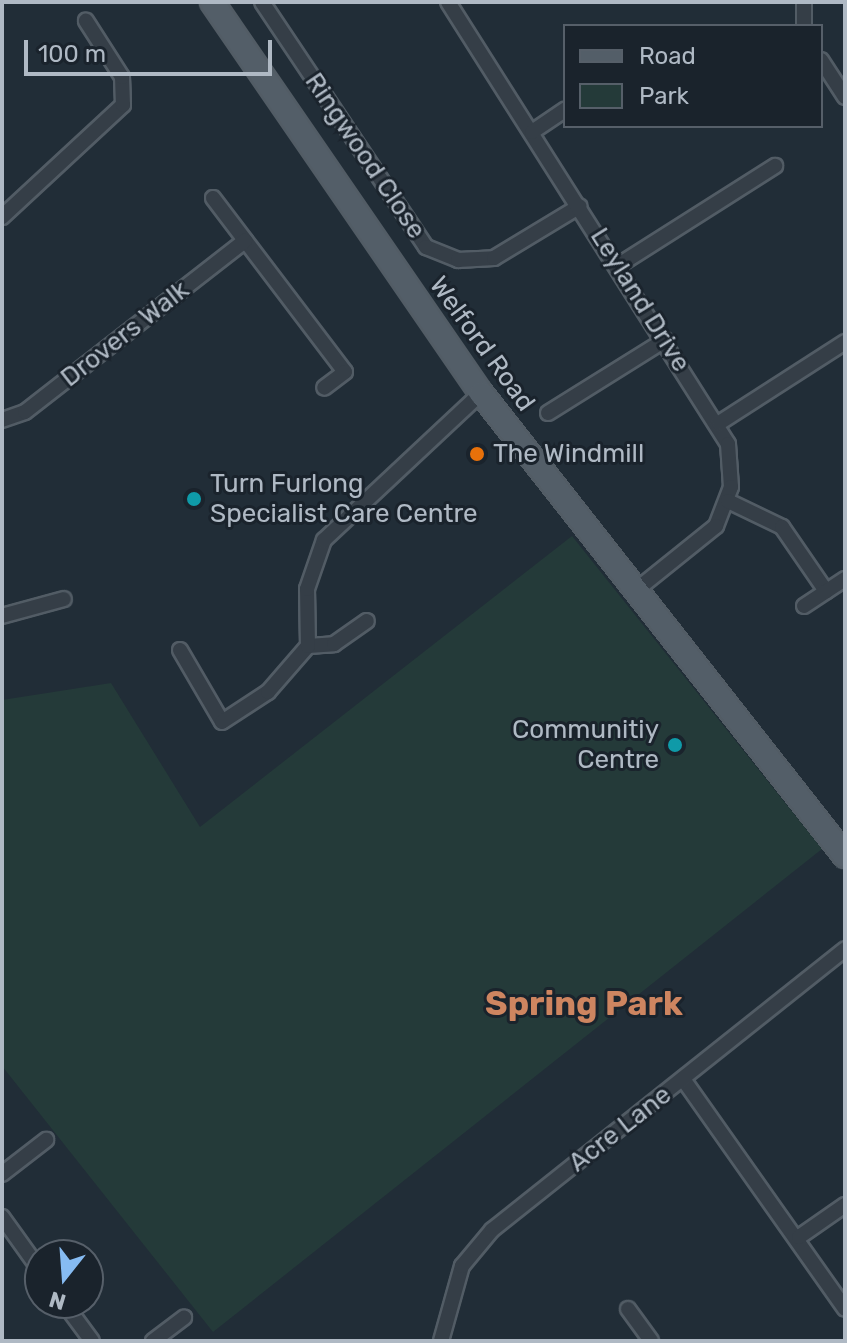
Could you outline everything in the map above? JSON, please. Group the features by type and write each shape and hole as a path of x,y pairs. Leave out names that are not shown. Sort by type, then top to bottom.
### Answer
{"main road":[{"name":"Welford Road","path":"212,2 481,393 639,588 845,856"}],"street":[{"name":"Ringwood Close","path":"262,2 426,247 458,260 494,258 580,206"},
{"name":"Leyland Drive","path":"448,2 719,423 731,458 728,501 704,540 639,588"},
{"path":"804,2 804,24"},
{"path":"2,217 123,105 122,77 86,21"},
{"path":"823,63 845,97"},
{"path":"532,132 563,111"},
{"path":"619,265 775,166"},
{"path":"213,198 345,372 324,388"},
{"name":"Drovers Walk","path":"2,420 25,412 245,241"},
{"path":"548,413 665,340"},
{"path":"719,423 845,342"},
{"path":"180,650 222,722 268,692 308,646 307,589 324,540 481,393"},
{"path":"728,501 782,527 826,591"},
{"path":"804,606 845,579"},
{"path":"2,616 64,599"},
{"path":"308,646 334,644 367,621"},
{"name":"Acre Lane","path":"441,1341 453,1286 472,1250 845,949"},
{"path":"683,1079 799,1237 845,1309"},
{"path":"2,1174 46,1140"},
{"path":"799,1237 845,1205"},
{"path":"2,1217 24,1248"},
{"path":"628,1309 651,1341"},
{"path":"153,1341 184,1318"},
{"path":"76,1319 92,1341"}],"green space":[{"path":"572,536 822,849 213,1332 2,1066 2,700 111,683 200,827"}],"place":[{"name":"The Windmill","path":"477,454"},
{"name":"Turn Furlong Specialist Care Centre","path":"194,499"},
{"name":"Communitiy Centre","path":"675,745"}],"district":[{"name":"Spring Park","path":"584,1004"}]}
